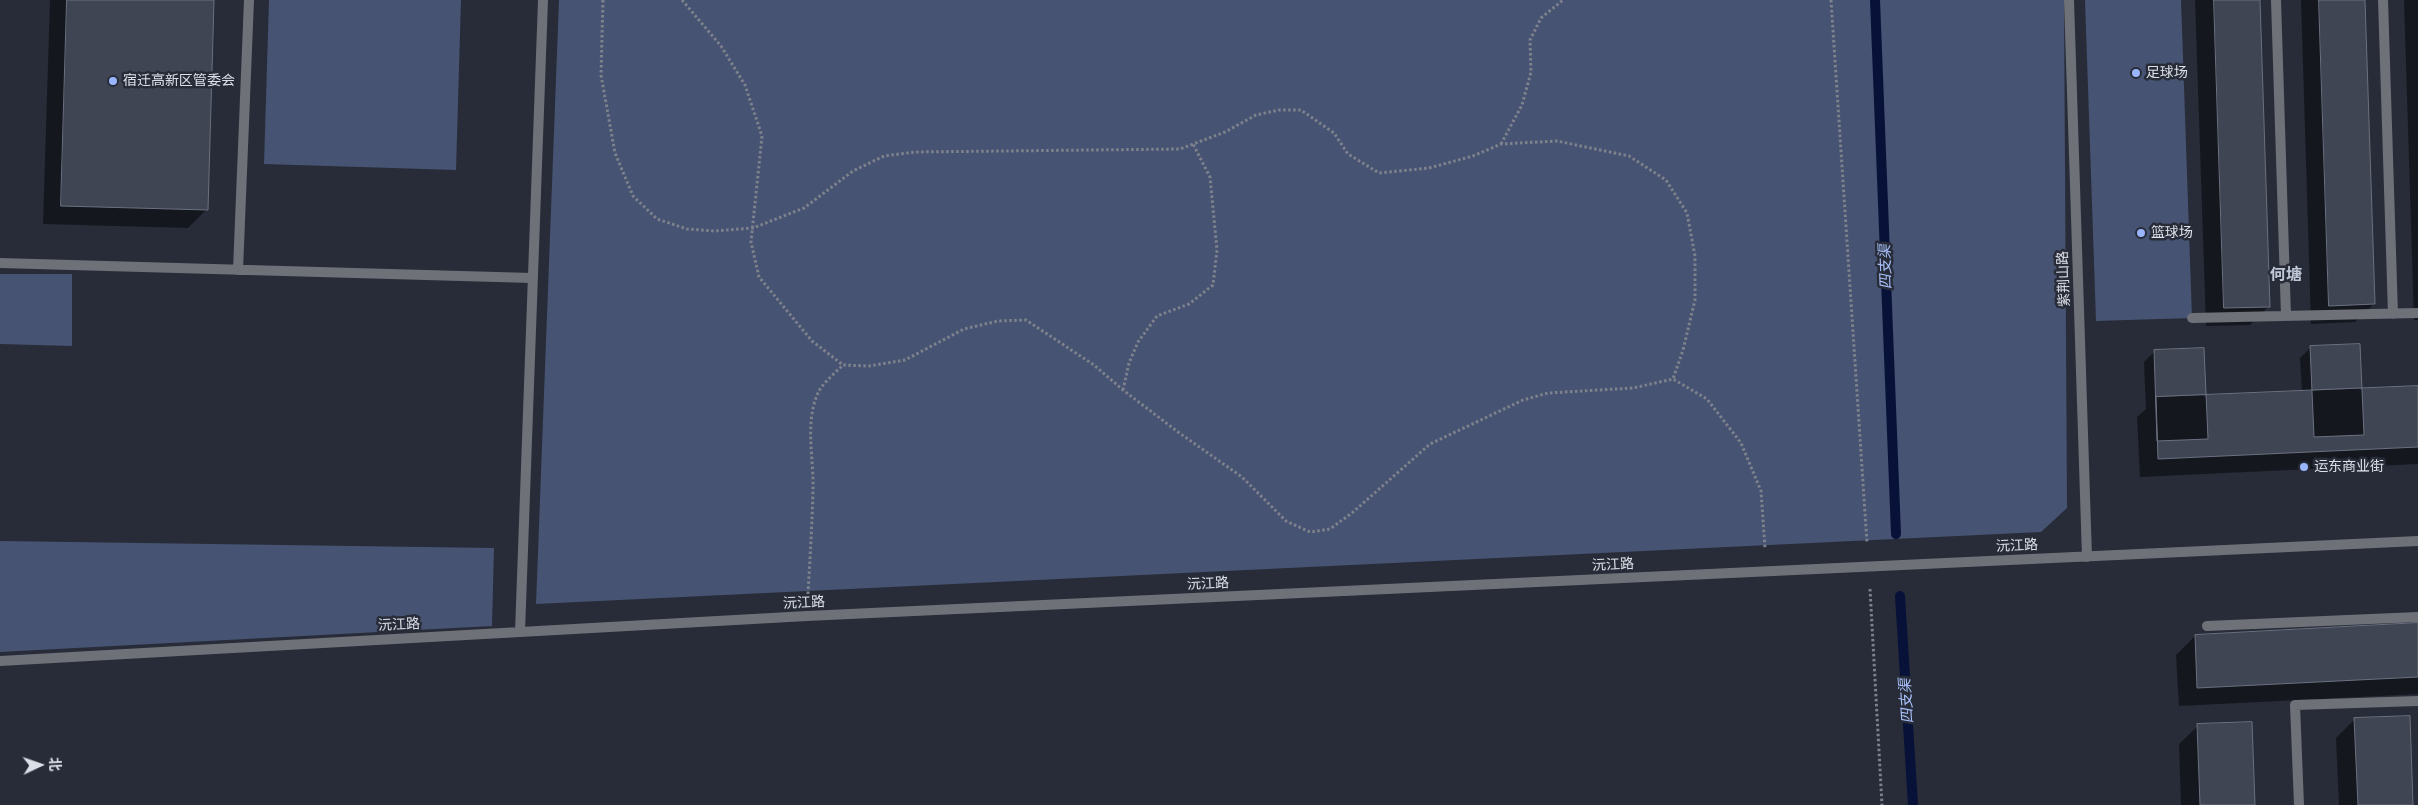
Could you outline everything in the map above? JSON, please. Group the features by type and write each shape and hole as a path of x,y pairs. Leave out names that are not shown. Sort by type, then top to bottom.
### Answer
{"street":[{"path":"238,270 249,0"},
{"path":"520,632 542,0"},
{"name":"紫荆山路","path":"2069,0 2087,557"},
{"path":"2276,0 2286,316"},
{"path":"2383,0 2393,314"},
{"path":"0,263 532,278"},
{"path":"2192,318 2418,313"},
{"name":"沅江路","path":"0,661 807,616 2418,541"},
{"path":"2207,626 2418,616"},
{"path":"2299,805 2295,705 2418,701"}],"path":[{"path":"603,0 602,75 615,153 633,196 657,219 687,229 714,231 753,228 804,208 853,171 884,156 915,152 1180,149 1225,132 1256,115 1279,110 1301,110 1334,133 1348,154 1379,173 1429,168 1473,156 1500,144 1557,141 1595,147 1629,156 1666,180 1687,213 1695,256 1695,300 1683,350 1673,379"},
{"path":"682,0 721,46 745,85 762,136 751,242 759,278 812,341 842,365 869,366 905,360 964,329 998,321 1026,320 1094,365 1123,390 1242,477 1286,521 1310,532 1330,529 1352,513 1430,444 1523,400 1548,393 1634,388 1673,379 1707,399 1741,443 1761,491 1767,572"},
{"path":"1500,144 1522,105 1531,72 1530,40 1541,18 1563,0"},
{"path":"1831,0 1869,567 1882,805"},
{"path":"1123,390 1129,363 1138,342 1156,316 1189,304 1213,285 1217,250 1210,177 1193,144"},
{"path":"807,616 814,465 811,441 813,413 820,390 842,365"}],"shaded area":[{"path":"269,0 461,0 456,170 264,164"},
{"path":"559,0 2064,0 2067,508 2041,532 536,604"},
{"path":"2085,0 2181,0 2192,318 2096,321"},
{"path":"0,274 72,274 72,346 0,344"},
{"path":"0,541 494,548 492,626 0,652"}],"building":[{"path":"67,0 214,0 208,210 61,206"},
{"path":"2214,0 2260,0 2270,307 2224,308"},
{"path":"2319,0 2365,0 2375,304 2329,306"},
{"path":"2360,344 2364,435 2314,437 2310,346"},
{"path":"2204,348 2208,439 2157,441 2154,350"},
{"path":"2418,386 2418,447 2158,459 2156,397"},
{"path":"2418,623 2418,677 2197,688 2195,635"},
{"path":"2410,716 2413,805 2358,805 2354,718"},
{"path":"2252,722 2255,805 2200,805 2197,724"}],"waterway":[{"name":"四支渠","path":"1875,0 1896,534"},
{"name":"四支渠","path":"1900,596 1913,805"}],"place":[{"name":"足球场","path":"2136,73"},
{"name":"宿迁高新区管委会","path":"113,81"},
{"name":"篮球场","path":"2141,233"},
{"name":"运东商业街","path":"2304,467"}],"district":[{"name":"何塘","path":"2286,275"}]}
